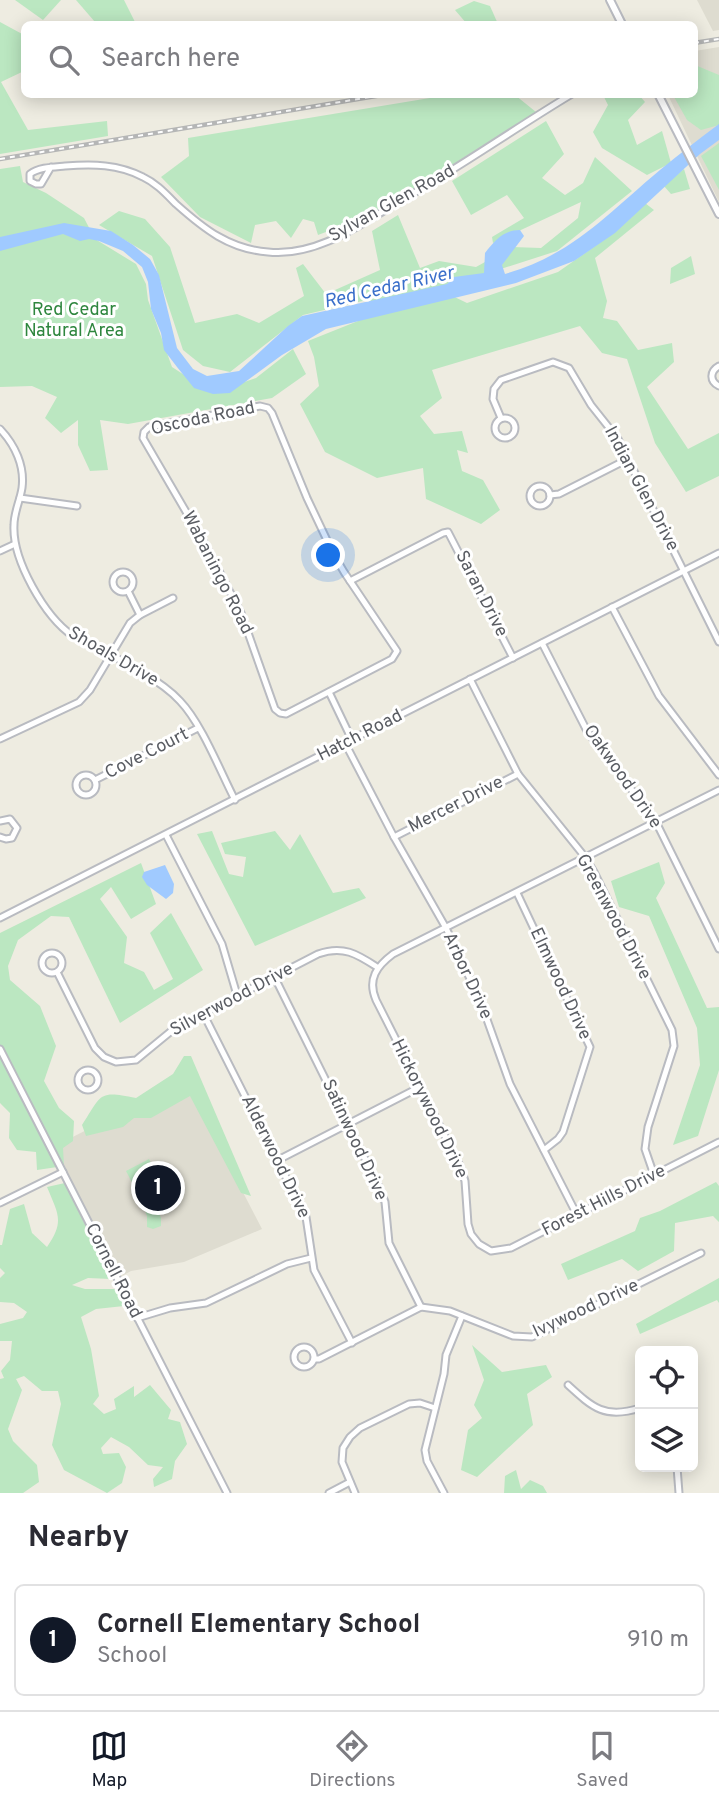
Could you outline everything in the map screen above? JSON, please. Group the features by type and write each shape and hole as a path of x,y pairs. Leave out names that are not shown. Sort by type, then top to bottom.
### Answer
{"street":[{"path":"610,0 620,21"},
{"name":"Sylvan Glen Road","path":"51,167 103,165 136,174 161,189 202,227 217,237 249,249 269,253 287,252 322,244 373,218 566,98"},
{"path":"661,98 719,214"},
{"name":"Indian Glen Drive","path":"500,418 493,399 499,382 505,377 554,362 571,370 584,396 614,431 719,642"},
{"path":"719,366 714,369 712,377 713,382 719,386"},
{"name":"Oscoda Road","path":"143,435 149,427 260,405 266,407 272,412 321,529 350,581"},
{"name":"Indian Glen Drive","path":"500,418 509,418 515,423 515,431 510,437 502,438 496,432 495,424 500,418"},
{"name":"Shoals Drive","path":"0,429 11,443 20,463 22,482 13,527 15,544 51,617 74,636 169,690 184,705 198,728 235,800"},
{"name":"Wabaningo Road","path":"143,435 236,603 250,633 274,707 282,713 288,713 329,692"},
{"path":"550,495 557,495 628,460"},
{"path":"20,498 77,506"},
{"name":"Saran Drive","path":"350,581 448,532 513,658"},
{"path":"0,551 15,544"},
{"name":"Hatch Road","path":"0,918 719,553"},
{"path":"350,581 396,647 397,653 393,658 329,692 352,740"},
{"path":"128,591 140,615"},
{"path":"0,739 79,702 90,690 124,630 140,615 173,598"},
{"path":"612,607 659,696 719,775"},
{"name":"Oakwood Drive","path":"542,643 587,731 656,822 719,949"},
{"name":"Greenwood Drive","path":"470,679 518,774 585,857 674,1037 674,1046 648,1127 645,1149 654,1175"},
{"name":"Cove Court","path":"95,780 198,728"},
{"name":"Arbor Drive","path":"345,743 446,928 480,1000 510,1083 577,1215"},
{"name":"Mercer Drive","path":"394,837 518,774"},
{"path":"377,967 393,954 719,790"},
{"path":"0,821 12,821 16,831 9,839 0,837"},
{"path":"166,835 222,944 237,995"},
{"name":"Elmwood Drive","path":"517,893 590,1047 590,1054 563,1132 544,1150"},
{"name":"Silverwood Drive","path":"104,1057 121,1063 136,1060 169,1032 318,954 337,950 355,953 377,967"},
{"name":"Hickorywood Drive","path":"377,967 372,984 374,995 463,1174 471,1234 486,1248"},
{"path":"57,972 95,1048 104,1057 94,1072"},
{"name":"Satinwood Drive","path":"274,976 382,1195 387,1233 393,1253 421,1307"},
{"name":"Alderwood Drive","path":"202,1013 306,1217 314,1270 352,1343"},
{"name":"Cornell Road","path":"0,1049 227,1493"},
{"path":"86,1070 94,1072 99,1078 97,1086 90,1091 82,1089 78,1082 80,1074 86,1070"},
{"path":"278,1160 420,1087"},
{"name":"Forest Hills Drive","path":"486,1248 496,1251 511,1248 719,1142"},
{"path":"0,1203 63,1172"},
{"name":"Ivywood Drive","path":"421,1307 440,1308 513,1336 533,1338 701,1253"},
{"path":"138,1318 170,1308 206,1303 287,1264 311,1258"},
{"path":"314,1359 352,1343 421,1307"},
{"path":"444,1493 425,1454 446,1355 462,1316"},
{"path":"568,1385 600,1410 622,1413 636,1409"},
{"path":"355,1493 343,1466 342,1454 346,1442 355,1432 409,1404 420,1403 435,1408"},
{"path":"677,1472 678,1493"},
{"path":"329,1493 349,1482"}],"shaded area":[{"path":"697,0 719,0 719,30 713,31"},
{"path":"719,47 719,202 669,98 698,98 698,50"},
{"path":"185,1080 262,1229 184,1262 131,1271 120,1277 53,1147"}],"green space":[{"path":"15,0 61,0 43,20"},
{"path":"76,0 124,0 134,21 94,21"},
{"path":"474,1 490,6 497,21 464,21 455,10"},
{"path":"0,22 21,33 21,72 1,82 28,130 107,121 108,136 0,154"},
{"path":"698,66 719,75 719,125 701,130 687,120 675,98 698,98"},
{"path":"430,98 519,98 536,112 376,213 318,235 314,222 303,219 291,238 276,221 255,225 251,243 200,217 161,177 189,156 188,138"},
{"path":"604,98 642,98 645,102 628,120 637,145 662,131 671,163 647,175 602,148 593,132 608,105"},
{"path":"546,121 564,154 542,178 565,195 583,183 595,157 632,191 557,251 438,289 467,303 558,272 608,237 645,203 654,210 595,258 607,301 603,318 617,321 638,350 672,343 674,362 647,387 688,449 719,433 719,476 686,492 655,443 627,359 602,353 580,326 432,370 442,398 420,416 434,434 462,431 468,453 457,450 462,471 483,480 500,510 481,524 426,499 423,468 377,478 325,452 300,404 319,386 308,341 358,321 371,299 303,315 230,372 203,366 183,350 152,256 99,225 119,211 145,219 170,247 195,323 237,314 259,323 304,296 296,268 303,264 326,294 380,270 372,231 398,215 420,268 439,261 476,267 512,247 541,248 578,218 581,202 493,243 492,237 524,218 507,195 471,215 452,181"},
{"path":"719,143 719,190 701,156"},
{"name":"Red Cedar Natural Area","path":"20,166 23,182 46,193 84,218 95,239 136,264 146,284 148,300 172,367 212,393 256,378 293,349 306,374 272,398 128,424 100,420 108,470 90,471 78,445 78,420 61,433 45,418 57,397 32,386 0,387 0,169"},
{"path":"684,169 690,189 671,194 663,185"},
{"path":"691,256 695,274 670,284 671,268"},
{"path":"212,831 229,874 243,877 246,857 225,854 221,843 275,831 290,850 300,834 333,893 359,888 366,898 255,946 197,834"},
{"path":"659,862 665,883 656,898 707,1008 719,1007 719,1070 698,1136 673,1145 700,1065 697,1028 649,916 619,907 611,881"},
{"path":"141,863 156,904 131,919 111,887 100,899 127,937 124,963 144,972 154,990 173,979 150,933 171,913 203,970 120,1023 69,917 51,916 18,940 8,966 10,980 40,1006 56,1046 44,1081 59,1108 74,1121 73,1141 63,1148 64,1166 37,1170 36,1152 17,1150 9,1138 10,1113 0,1103 0,933"},
{"path":"184,1056 191,1056 251,1196 241,1193 190,1096 151,1118 134,1118 123,1127 86,1136 82,1125 102,1097 114,1094 136,1098 173,1074"},
{"path":"149,1159 161,1182 138,1194 126,1171"},
{"path":"716,1182 719,1186 719,1222 713,1216 675,1223 674,1251 638,1271 622,1259 568,1280 561,1264 635,1231 640,1218 660,1211"},
{"path":"65,1183 111,1279 88,1278 72,1285 85,1289 116,1289 124,1306 96,1309 81,1317 91,1349 99,1396 93,1404 104,1414 116,1409 114,1399 134,1386 134,1397 150,1385 171,1410 168,1419 180,1422 187,1444 175,1461 172,1479 154,1487 153,1479 163,1467 148,1465 129,1447 111,1437 101,1448 103,1454 119,1453 126,1467 122,1483 107,1493 64,1470 52,1445 61,1404 58,1391 42,1391 24,1376 16,1379 22,1390 8,1429 13,1441 37,1465 39,1482 23,1493 0,1493 0,1379 4,1378 1,1371 10,1360 12,1341 0,1341 0,1324 23,1318 27,1312 14,1303 0,1302 0,1278 5,1273 0,1268 0,1245 10,1209 24,1204 32,1233 47,1247 56,1230 58,1217 47,1187"},
{"path":"153,1188 161,1203 157,1208 161,1226 153,1229 147,1227 147,1216 141,1200 143,1193"},
{"path":"719,1278 719,1303 717,1300 640,1334 636,1324"},
{"path":"472,1345 502,1372 546,1365 552,1377 527,1394 533,1425 477,1477 461,1470 468,1430 482,1418 474,1405 484,1380"},
{"path":"516,1470 521,1489 530,1480 543,1486 547,1493 504,1493 505,1476"}],"water":[{"path":"719,124 719,140 700,154 615,233 574,261 516,283 326,329 282,355 230,393 213,394 194,388 164,350 142,267 123,251 99,241 80,241 63,234 0,251 0,237 64,223 111,231 150,259 159,275 177,348 193,369 207,376 239,371 302,316 447,284 454,277 484,273 485,253 496,240 509,232 520,230 524,236 502,265 505,274 551,256 606,217 667,164"},
{"path":"165,865 174,884 173,893 166,899 147,885 142,877 144,872"}],"railway":[{"path":"698,42 719,39"},
{"path":"0,159 364,98"}],"place":[{"name":"Cornell Elementary School","path":"158,1188"}],"water label":[{"name":"Red Cedar River","path":"389,288"}]}
